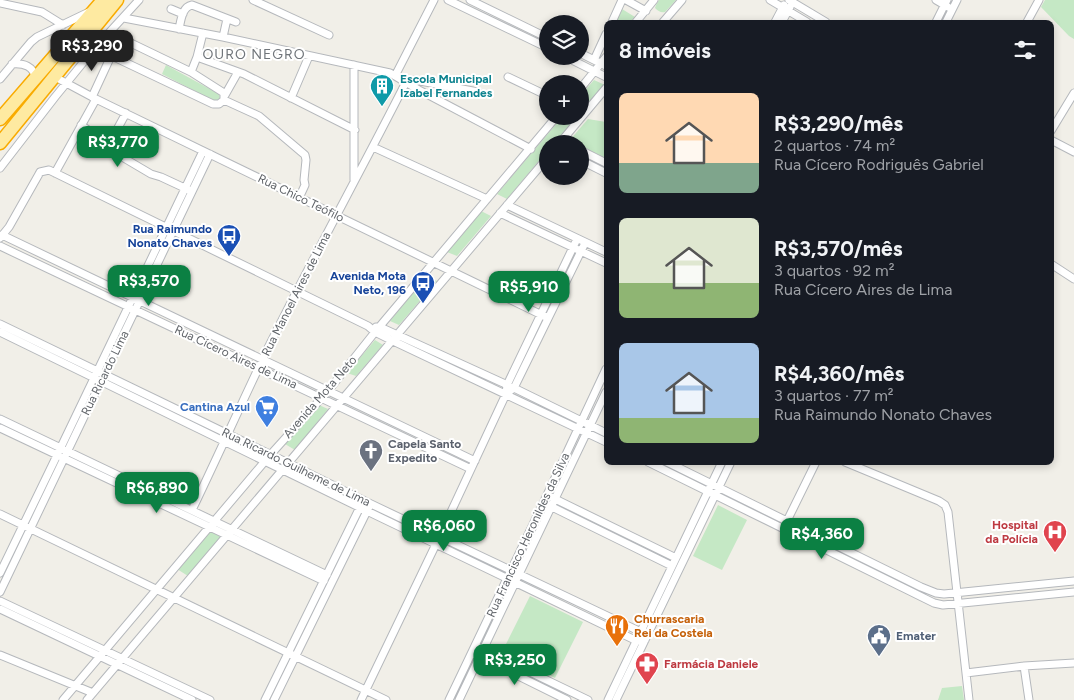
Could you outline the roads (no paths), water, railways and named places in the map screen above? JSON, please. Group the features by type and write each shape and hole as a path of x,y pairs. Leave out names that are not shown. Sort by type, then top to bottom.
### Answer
{"highway":[{"path":"0,143 61,80 118,0"},
{"path":"0,119 99,4"}],"street":[{"path":"0,168 61,80 96,48 139,0"},
{"path":"253,0 264,2 329,35"},
{"path":"395,76 434,0"},
{"path":"448,0 539,44"},
{"path":"470,0 539,34"},
{"path":"613,20 622,0"},
{"path":"626,0 646,10"},
{"path":"638,20 654,0"},
{"path":"667,20 682,0"},
{"path":"770,0 804,20"},
{"path":"777,20 790,0 823,20"},
{"path":"936,0 951,3"},
{"path":"1028,20 1038,0"},
{"path":"0,3 42,12 63,24"},
{"path":"938,20 951,3"},
{"path":"947,20 951,3"},
{"path":"0,79 37,37 99,4"},
{"path":"179,29 183,14 187,7 192,5 236,22"},
{"path":"171,9 183,14"},
{"path":"782,20 785,9"},
{"path":"124,18 390,73 531,149"},
{"path":"223,37 227,19"},
{"path":"110,33 191,72 224,92 224,97"},
{"path":"191,72 203,34"},
{"path":"589,78 600,63 604,44"},
{"path":"96,48 213,104 219,104 238,72"},
{"path":"56,172 94,98 111,56"},
{"path":"197,56 238,72 355,130"},
{"path":"291,98 309,56"},
{"path":"12,64 27,65 35,73 35,80"},
{"path":"354,65 354,182"},
{"path":"583,65 604,76"},
{"path":"508,76 539,92"},
{"name":"Rua Chico Teófilo","path":"61,80 94,98 544,317"},
{"path":"406,82 415,80 478,92"},
{"name":"Rua Manoel Aires de Lima","path":"192,510 263,360 406,82"},
{"path":"568,135 604,90"},
{"path":"1054,126 1074,93"},
{"path":"224,97 259,116 305,155 305,186 299,198"},
{"path":"126,113 107,148 151,174 189,190"},
{"path":"81,125 109,145"},
{"name":"Avenida Mota Neto","path":"63,700 270,454 328,391 550,125"},
{"path":"1054,142 1074,152"},
{"path":"373,147 487,200"},
{"name":"Rua Ricardo Lima","path":"101,373 128,307 136,299 174,230 202,150"},
{"name":"Rua Ricardo Lima","path":"0,592 27,527 64,449 101,373 135,310 136,299 166,227 210,154"},
{"path":"589,154 604,162"},
{"path":"589,164 604,172"},
{"name":"Avenida Mota Neto","path":"87,700 539,168"},
{"path":"1,250 3,237 40,172 49,170 56,172 368,326 454,365 510,386 604,432"},
{"path":"507,205 604,251"},
{"path":"500,213 604,262"},
{"name":"Rua Cícero Aires de Lima","path":"3,237 475,461"},
{"path":"544,317 551,293 577,239"},
{"path":"361,700 506,394 544,317 558,297 585,243"},
{"name":"Rua Cícero Aires de Lima","path":"1,250 135,310 471,469"},
{"path":"1054,266 1074,280"},
{"path":"551,293 558,297"},
{"name":"Rua Ricardo Guilheme de Lima","path":"0,324 97,381 637,641"},
{"name":"Rua Ricardo Guilheme de Lima","path":"0,332 101,373 641,632"},
{"path":"454,365 506,394 604,441"},
{"name":"Rua Francisco Heronildes da Silva","path":"450,698 604,373"},
{"name":"Rua Francisco Heronildes da Silva","path":"459,700 604,396"},
{"path":"0,419 192,510 211,524"},
{"path":"396,434 401,426"},
{"path":"0,428 326,578"},
{"path":"654,465 934,603 943,605 958,604 1074,592"},
{"path":"673,465 936,593 956,593 1074,581"},
{"path":"608,700 721,465"},
{"path":"616,700 730,465"},
{"path":"783,529 815,465"},
{"path":"852,465 945,505 948,512 969,700"},
{"path":"545,499 555,499 676,558"},
{"path":"545,499 551,506 672,566"},
{"path":"265,700 363,500"},
{"path":"274,700 371,504"},
{"path":"382,519 386,511"},
{"path":"0,514 386,700"},
{"name":"Rua Ricardo Lima","path":"0,573 27,527"},
{"path":"615,538 619,530"},
{"path":"853,563 857,555"},
{"path":"0,601 30,620"},
{"path":"0,609 30,620 154,678 210,700"},
{"path":"641,632 645,640"},
{"path":"637,641 645,640"},
{"path":"475,645 588,700"},
{"path":"471,653 567,700"},
{"path":"0,655 93,693"},
{"path":"966,673 1024,666 1074,663"},
{"path":"1024,666 1028,700"},
{"path":"154,678 192,700"},
{"path":"450,698 459,700"}],"place":[{"name":"Escola Municipal Izabel Fernandes","path":"382,107"},
{"name":"Rua Raimundo Nonato Chaves","path":"229,257"},
{"name":"Avenida Mota Neto, 196","path":"423,304"},
{"name":"Cantina Azul","path":"267,428"},
{"name":"Capela Santo Expedito","path":"371,472"},
{"name":"Hospital da Polícia","path":"1055,553"},
{"name":"Churrascaria Rei da Costela","path":"617,647"},
{"name":"Emater","path":"879,657"},
{"name":"Farmácia Daniele","path":"647,685"}],"district":[{"name":"OURO NEGRO","path":"254,54"}]}
